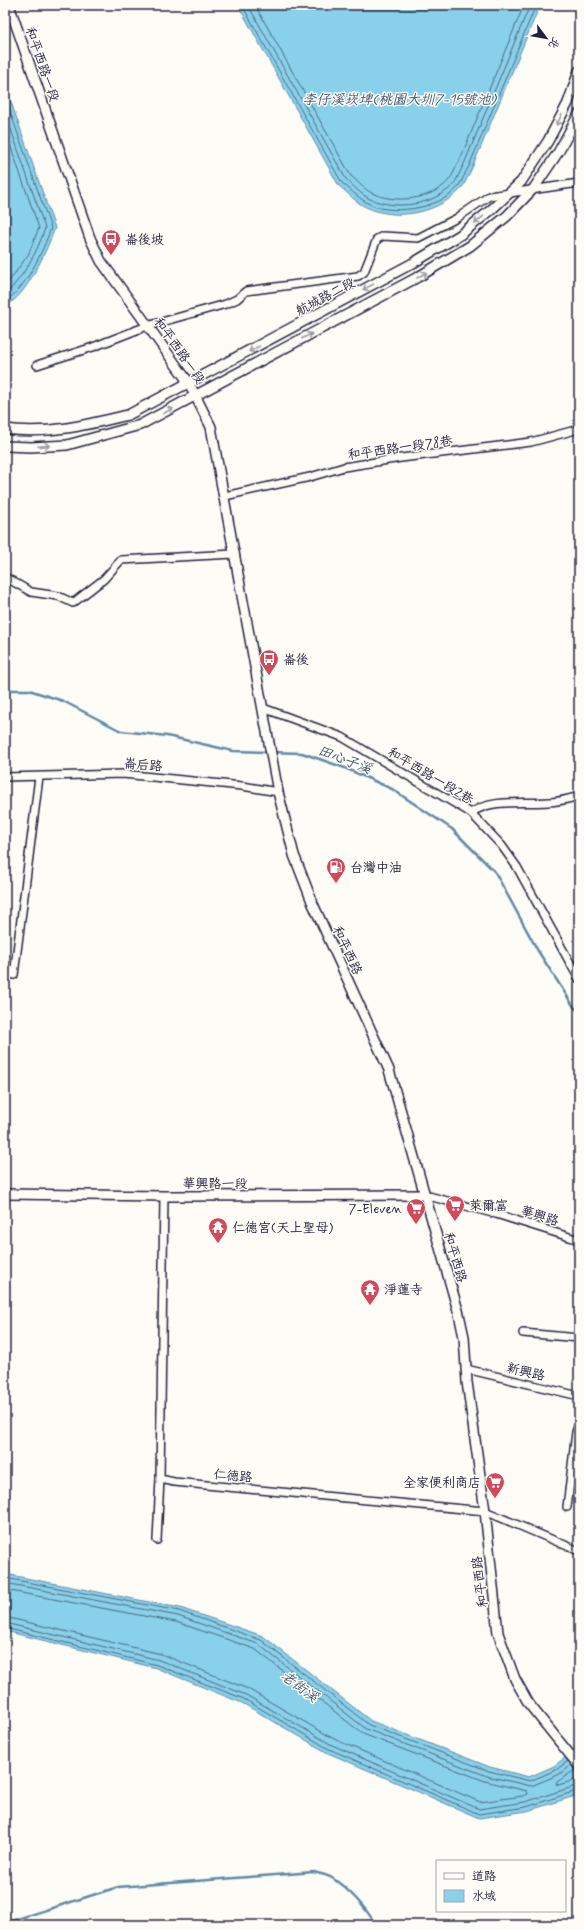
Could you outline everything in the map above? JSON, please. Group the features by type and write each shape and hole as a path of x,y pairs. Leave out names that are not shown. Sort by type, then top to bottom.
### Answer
{"street":[{"name":"和平西路一段","path":"9,5 90,238 101,261 189,383 211,427 274,773"},
{"name":"航城路二段","path":"5,429 28,432 85,426 128,415 413,263 460,235 521,182 548,142 568,103 579,71"},
{"name":"航城路二段","path":"5,446 30,447 67,445 103,437 140,425 418,277 470,246 507,216 534,188 559,151 579,114"},
{"path":"37,365 93,347 148,326 226,304 237,299 246,291 358,276 364,272 377,239 383,236 418,238 457,218 489,196 579,182"},
{"name":"和平西路一段78巷","path":"224,496 310,477 344,467 401,458 531,442 579,429"},
{"path":"5,578 31,592 58,596 73,603 104,579 122,560 234,554"},
{"name":"和平西路一段2巷","path":"262,708 342,737 471,813 502,846 517,867 579,979"},
{"name":"和平西路","path":"274,773 294,855 313,904 389,1070 459,1314 464,1338 474,1446 485,1511 490,1574 498,1633 515,1679 529,1704 579,1766"},
{"name":"崙后路","path":"5,777 39,777 71,774 123,774 242,786 278,792"},
{"path":"14,975 39,777"},
{"path":"471,813 478,807 513,802 548,802 565,800 579,796"},
{"name":"華興路一段","path":"5,1194 164,1196 425,1195"},
{"name":"華興路","path":"425,1195 496,1214 579,1240"},
{"path":"157,1540 160,1479 164,1196"},
{"path":"523,1333 579,1338"},
{"name":"新興路","path":"466,1369 579,1396"},
{"path":"567,1507 576,1432 579,1424"},
{"name":"仁德路","path":"160,1479 174,1482 485,1511 579,1551"}],"water":[{"name":"李仔溪崁埤(桃園大圳7-15號池)","path":"238,5 540,5 472,168 462,187 448,200 438,206 414,213 389,214 362,205 339,186"},
{"path":"5,85 55,228 47,248 28,283 13,301 5,306"},
{"name":"老街溪","path":"5,1574 180,1608 263,1636 371,1721 490,1767 529,1777 554,1766 579,1747 579,1793 575,1796 527,1811 479,1818 328,1753 242,1703 156,1668 5,1631"}],"waterway":[{"name":"田心子溪","path":"5,690 29,690 63,701 121,731 167,736 233,751 302,753 345,768 392,789 452,829 495,872 538,951 574,1007 579,1012"},
{"path":"5,1923 118,1887 314,1872 330,1877 351,1893 376,1925"}],"place":[{"name":"崙後坡","path":"111,256"},
{"name":"崙後","path":"269,676"},
{"name":"台灣中油","path":"336,884"},
{"name":"萊爾富","path":"455,1222"},
{"name":"7-Eleven","path":"416,1225"},
{"name":"仁德宮(天上聖母)","path":"218,1244"},
{"name":"淨蓮寺","path":"370,1306"},
{"name":"全家便利商店","path":"495,1499"}]}
